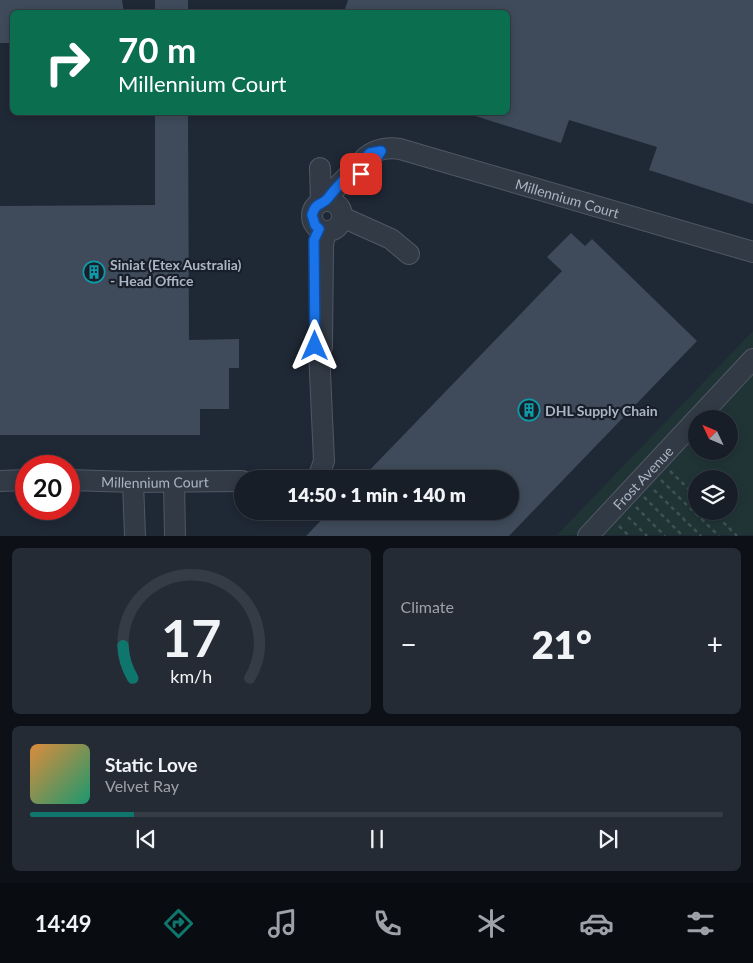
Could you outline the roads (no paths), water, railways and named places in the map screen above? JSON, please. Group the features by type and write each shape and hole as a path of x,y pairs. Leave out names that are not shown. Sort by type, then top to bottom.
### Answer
{"lane":[{"name":"Millennium Court","path":"331,206 332,192 366,157 370,153 389,147 753,252"},
{"path":"320,168 331,206 337,227 332,230 323,230 315,225 312,215 316,205 331,206 391,239 409,254"},
{"path":"321,470 324,461 319,350 315,346 313,274 314,240 323,230"},
{"name":"Frost Avenue","path":"705,410 753,359"},
{"name":"Frost Avenue","path":"588,536 688,429"},
{"path":"0,481 15,480"},
{"name":"Millennium Court","path":"80,480 234,481"},
{"path":"133,482 135,536"},
{"path":"174,482 175,536"}],"place":[{"name":"Siniat (Etex Australia) - Head Office","path":"94,272"},
{"name":"DHL Supply Chain","path":"529,410"}]}
